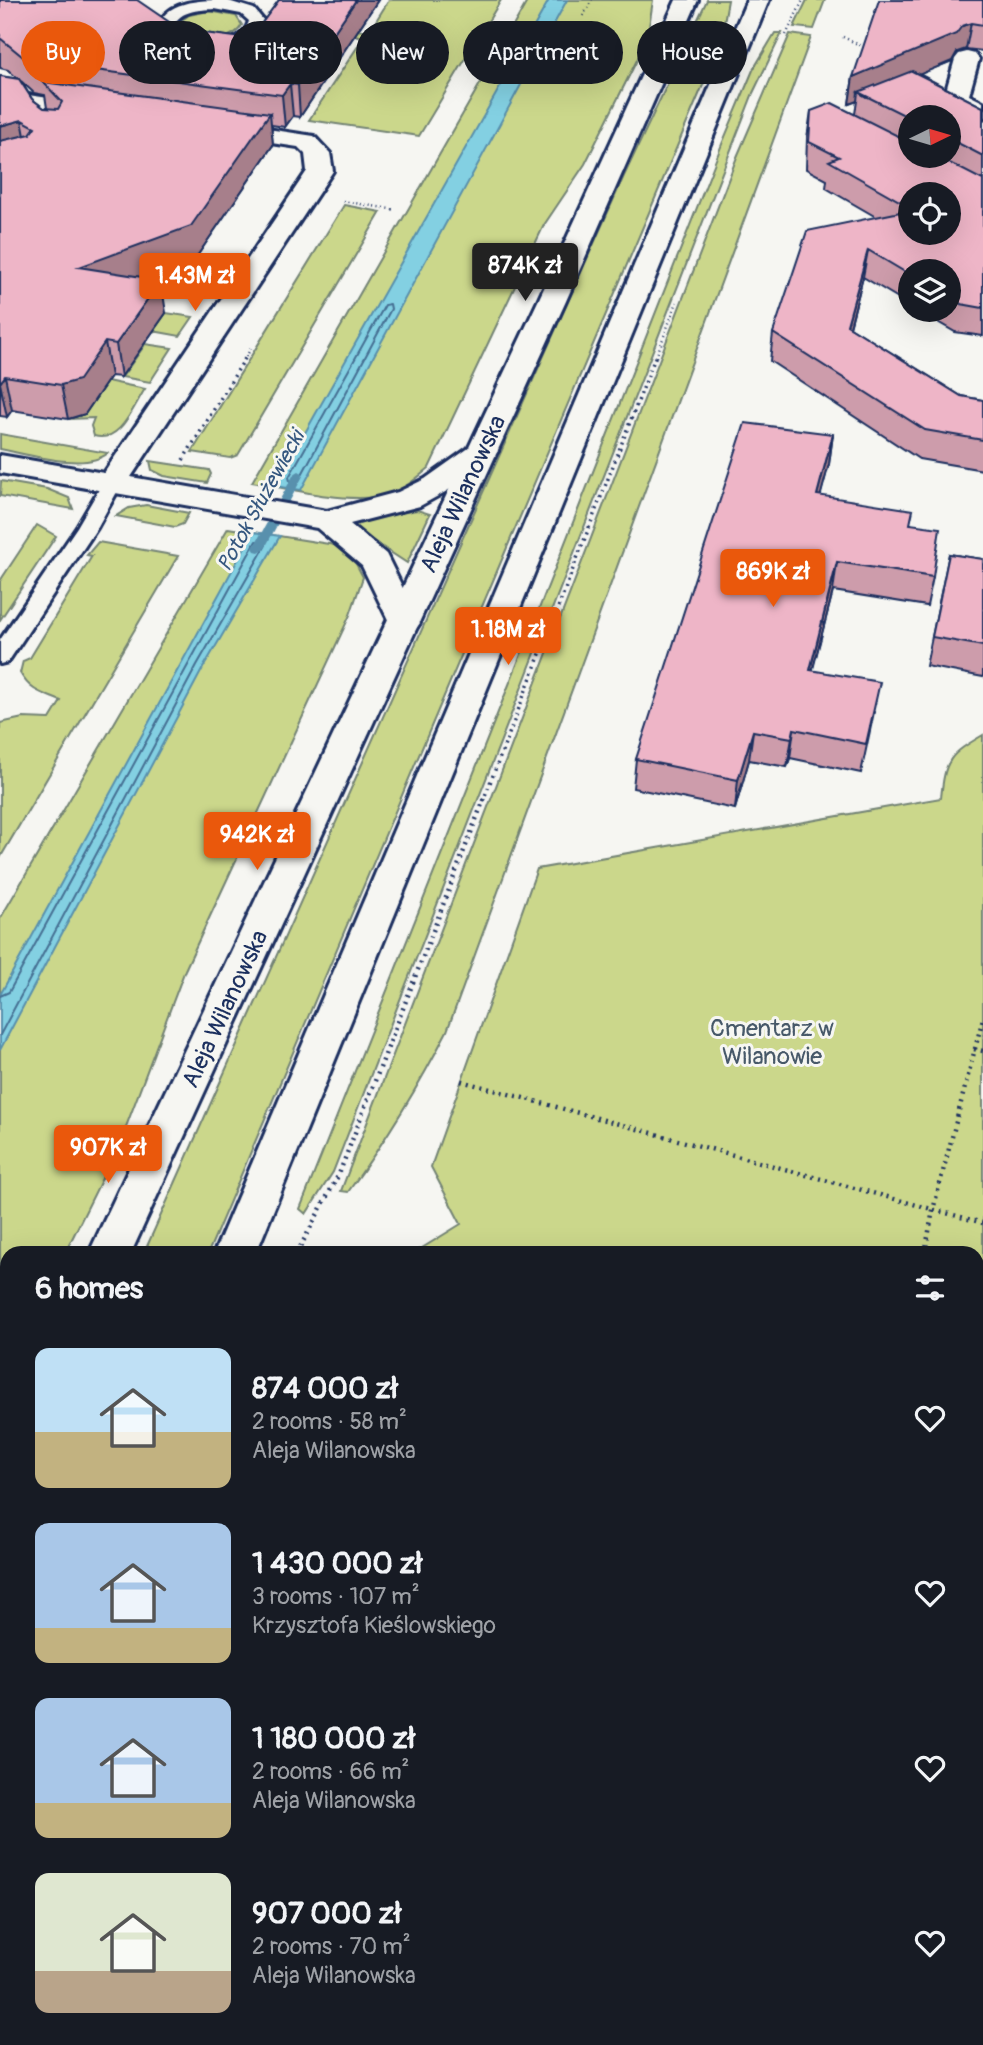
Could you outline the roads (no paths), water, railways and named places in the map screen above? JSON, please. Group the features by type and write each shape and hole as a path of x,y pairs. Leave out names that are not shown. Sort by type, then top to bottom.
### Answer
{"main road":[{"name":"Aleja Wilanowska","path":"113,1246 404,623 687,0"},
{"path":"238,1246 758,0"},
{"path":"967,59 956,98 983,111"},
{"path":"11,94 62,107 128,116"},
{"path":"112,484 320,171 321,159 315,148 305,141 193,125"},
{"path":"0,464 317,519 409,499 436,485 483,451"},
{"path":"317,519 375,561 404,623"}],"lane":[{"path":"248,11 255,18 257,25 254,32 235,43 214,47 191,46 178,43 164,31 164,24 170,17 197,5 223,4 248,11 272,7"},
{"path":"0,657 87,528 112,484"}],"water":[{"path":"549,0 567,0 556,21 537,21"},
{"path":"502,84 521,84 301,490 275,486"},
{"path":"253,532 280,536 203,668 0,1050 0,995"}],"waterway":[{"name":"Potok Służewiecki","path":"259,548 299,474"}],"park label":[{"name":"Cmentarz w Wilanowie","path":"772,1042"}]}
